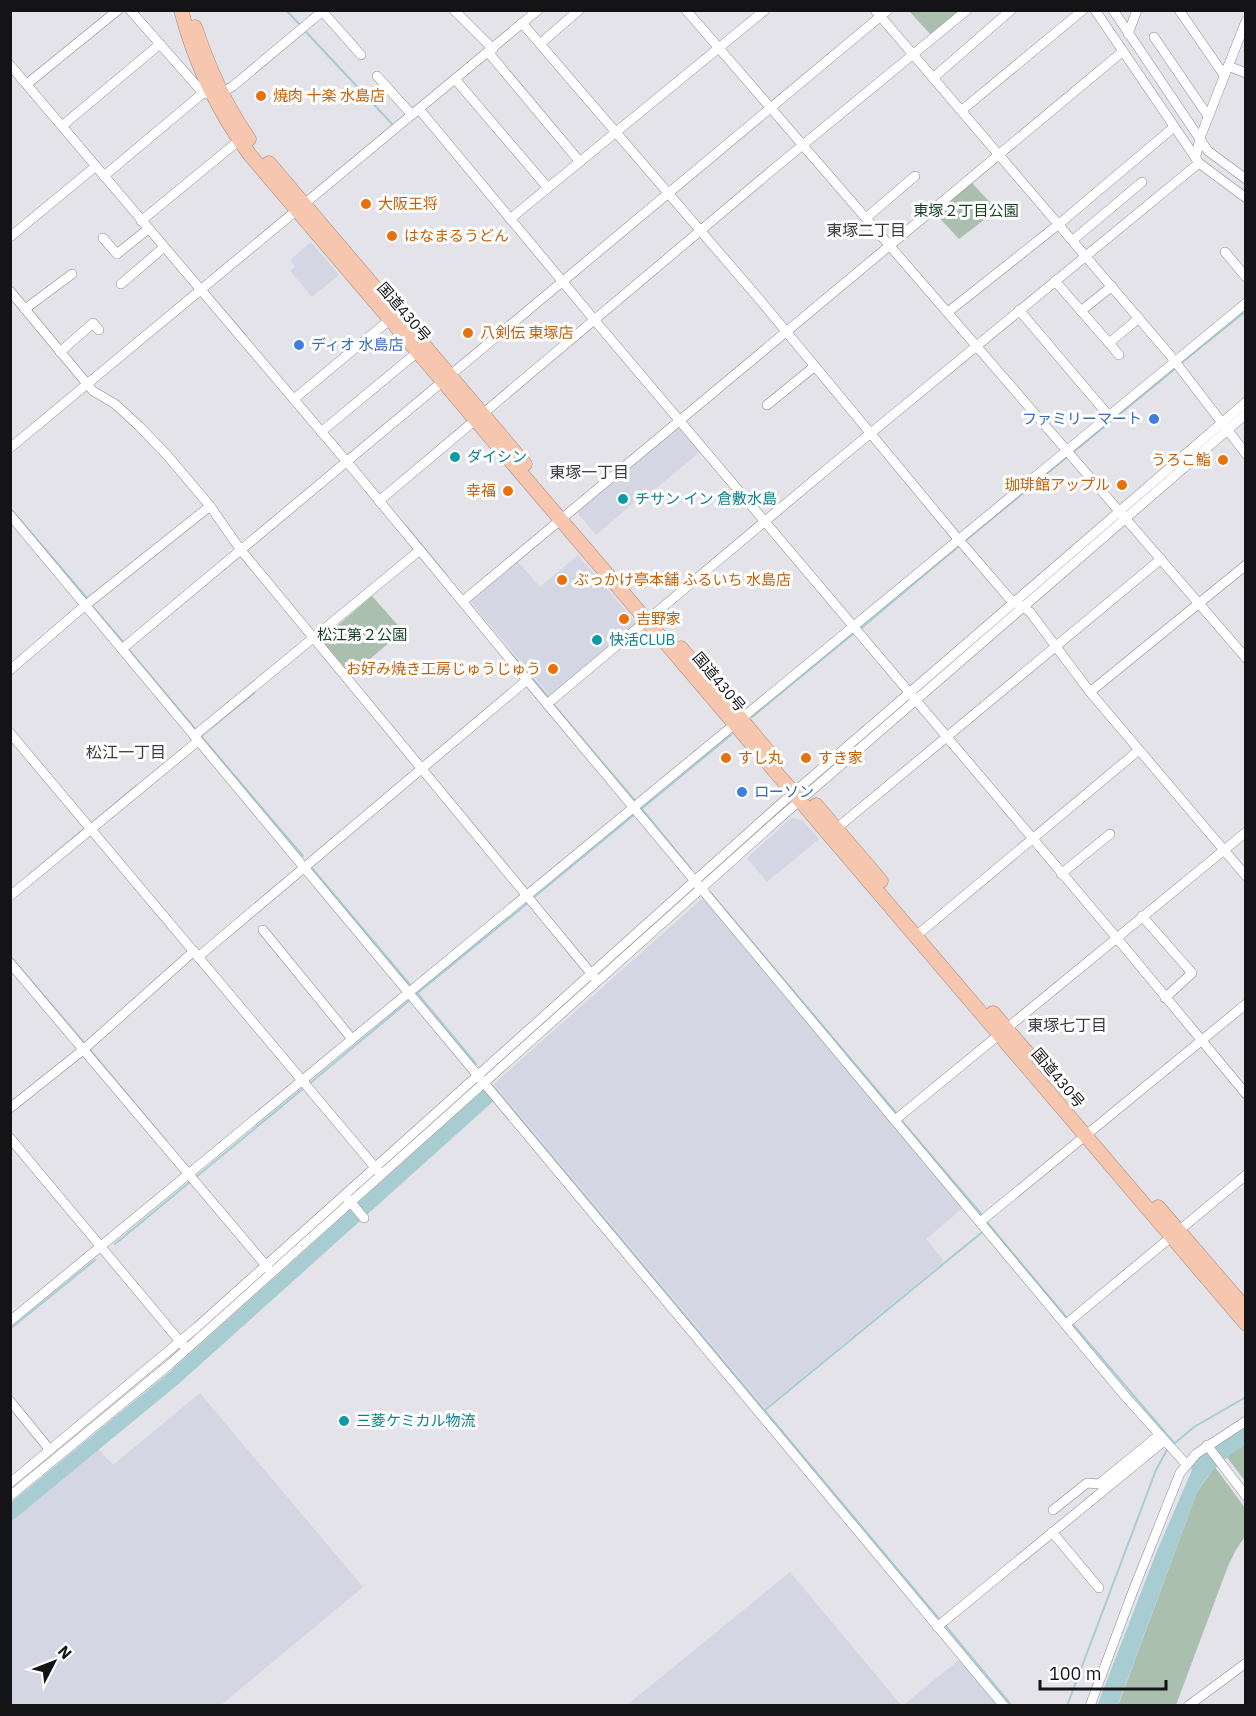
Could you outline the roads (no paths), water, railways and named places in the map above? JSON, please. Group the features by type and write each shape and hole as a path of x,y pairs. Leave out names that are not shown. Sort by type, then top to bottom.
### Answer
{"highway":[{"name":"国道430号","path":"181,10 192,47 212,94 243,138 299,207 1175,1233 1245,1309"},
{"name":"国道430号","path":"191,10 212,94"},
{"name":"国道430号","path":"800,794 837,828 1002,1031"},
{"name":"国道430号","path":"1175,1233 1245,1324"}],"street":[{"path":"29,83 118,10"},
{"path":"130,10 160,44 212,94"},
{"path":"454,10 490,50 579,162"},
{"path":"10,448 203,290 299,207 419,112 538,10"},
{"path":"540,44 579,10"},
{"path":"686,10 1245,658"},
{"path":"510,219 765,10"},
{"path":"381,499 700,230 967,10"},
{"path":"933,78 1011,10"},
{"path":"962,110 1083,10"},
{"path":"1095,10 1198,159 1245,198"},
{"path":"1128,34 1137,10"},
{"path":"1179,10 1226,70 1245,73"},
{"path":"106,175 323,11 361,55"},
{"path":"122,649 771,108 881,13 913,55 1139,318 1245,454"},
{"path":"1105,26 1115,14 1212,156 1245,179"},
{"path":"550,702 1198,159 1200,138 1245,21"},
{"path":"522,23 787,332 1009,598 1030,612 1090,692 1245,876"},
{"path":"1154,37 1208,116"},
{"path":"64,124 160,44"},
{"path":"465,600 1122,52"},
{"path":"10,65 29,83 64,124 163,248 203,290 324,430 346,462 381,499 420,550 465,600 527,680 550,702 698,884 1069,1321 1186,1464"},
{"path":"377,76 419,112 505,210 510,219 679,421 1245,1094"},
{"path":"455,79 548,188"},
{"path":"948,312 1059,224 1174,127"},
{"path":"103,238 117,254 144,222 243,138"},
{"path":"10,237 96,166"},
{"path":"866,218 915,176"},
{"path":"1073,240 1142,182"},
{"path":"121,284 163,248"},
{"path":"1225,252 1245,277"},
{"path":"25,309 72,274"},
{"path":"1055,281 1119,355"},
{"path":"1081,310 1112,286"},
{"path":"10,291 93,391 115,404 139,426 210,506 240,549 595,977"},
{"path":"10,1321 102,1245 305,1085 352,1039 530,898 737,722 855,630 1069,453 1109,416 1177,365 1245,303"},
{"path":"1019,310 1109,416"},
{"path":"296,397 393,317"},
{"path":"1109,343 1139,318"},
{"path":"60,352 93,323 99,330"},
{"path":"324,430 421,349"},
{"path":"767,405 815,366"},
{"path":"10,1496 269,1269 350,1202 378,1171 698,884 1225,426 1245,402"},
{"path":"1225,426 1245,414"},
{"path":"10,670 18,661 210,506"},
{"path":"10,515 196,739 412,993 481,1079 941,1624 1004,1706"},
{"path":"10,896 92,830 314,638 420,550"},
{"path":"837,828 1161,559"},
{"path":"1090,692 1245,565"},
{"path":"10,1108 527,680"},
{"path":"10,733 378,1171"},
{"path":"922,931 1139,750"},
{"path":"898,1118 1245,832"},
{"path":"1061,874 1110,834"},
{"path":"1142,916 1192,973 1165,998"},
{"path":"263,930 352,1039"},
{"path":"10,963 85,1047 269,1269"},
{"path":"983,1219 1245,1004"},
{"path":"10,1138 102,1245 183,1345"},
{"path":"1069,1321 1245,1175"},
{"path":"350,1202 364,1218"},
{"path":"10,1483 183,1345"},
{"path":"10,1401 51,1450"},
{"path":"1090,1706 1180,1473 1186,1464 1245,1421"},
{"path":"941,1624 1166,1442"},
{"path":"1053,1510 1086,1483 1099,1484 1166,1442"},
{"path":"1209,1447 1245,1496"},
{"path":"1052,1532 1099,1588"},
{"path":"1188,1706 1245,1663"}],"water":[{"path":"1245,1427 1245,1445 1218,1465 1197,1492 1118,1705 1097,1706 1157,1551 1192,1470 1190,1467 1200,1456"}],"waterway":[{"path":"286,10 300,25"},
{"path":"306,32 394,126"},
{"path":"206,290 246,336"},
{"path":"1180,364 1246,311"},
{"path":"1071,454 1176,368"},
{"path":"965,541 1067,457"},
{"path":"10,508 87,598"},
{"path":"405,525 447,576"},
{"path":"859,630 960,545"},
{"path":"93,607 123,642"},
{"path":"752,717 854,633"},
{"path":"506,648 549,698"},
{"path":"129,650 196,730"},
{"path":"200,737 254,693"},
{"path":"552,703 636,802"},
{"path":"200,735 303,856"},
{"path":"640,810 731,735"},
{"path":"93,822 136,786"},
{"path":"641,808 690,868"},
{"path":"533,898 635,814"},
{"path":"29,875 84,829"},
{"path":"311,867 411,986"},
{"path":"710,892 898,1115"},
{"path":"415,995 529,902"},
{"path":"10,956 86,1045"},
{"path":"417,993 476,1064"},
{"path":"309,1084 411,999"},
{"path":"90,1050 167,1142"},
{"path":"493,1086 940,1620"},
{"path":"196,1177 305,1087"},
{"path":"10,1513 174,1378 488,1096"},
{"path":"901,1120 983,1216"},
{"path":"115,1244 191,1181"},
{"path":"986,1221 1067,1318"},
{"path":"765,1410 981,1233"},
{"path":"10,1329 95,1260"},
{"path":"280,1277 283,1280"},
{"path":"1071,1322 1174,1443"},
{"path":"1175,1443 1194,1427 1246,1397"},
{"path":"1067,1706 1156,1470 1168,1448"},
{"path":"944,1624 1012,1706"}],"place":[{"name":"焼肉 十楽 水島店","path":"261,96"},
{"name":"大阪王将","path":"366,204"},
{"name":"はなまるうどん","path":"392,236"},
{"name":"八剣伝 東塚店","path":"468,333"},
{"name":"ディオ 水島店","path":"299,345"},
{"name":"ファミリーマート","path":"1154,419"},
{"name":"ダイシン","path":"455,457"},
{"name":"うろこ鮨","path":"1223,460"},
{"name":"珈琲館アップル","path":"1122,485"},
{"name":"幸福","path":"508,491"},
{"name":"チサン イン 倉敷水島","path":"623,499"},
{"name":"ぶっかけ亭本舗 ふるいち 水島店","path":"562,580"},
{"name":"吉野家","path":"624,619"},
{"name":"快活CLUB","path":"597,640"},
{"name":"お好み焼き工房じゅうじゅう","path":"553,669"},
{"name":"すし丸","path":"726,758"},
{"name":"すき家","path":"806,758"},
{"name":"ローソン","path":"742,792"},
{"name":"三菱ケミカル物流","path":"344,1421"}],"district":[{"name":"東塚二丁目","path":"866,230"},
{"name":"東塚一丁目","path":"589,472"},
{"name":"松江一丁目","path":"126,752"},
{"name":"東塚七丁目","path":"1067,1025"}],"park label":[{"name":"東塚２丁目公園","path":"966,211"},
{"name":"松江第２公園","path":"362,635"}]}
